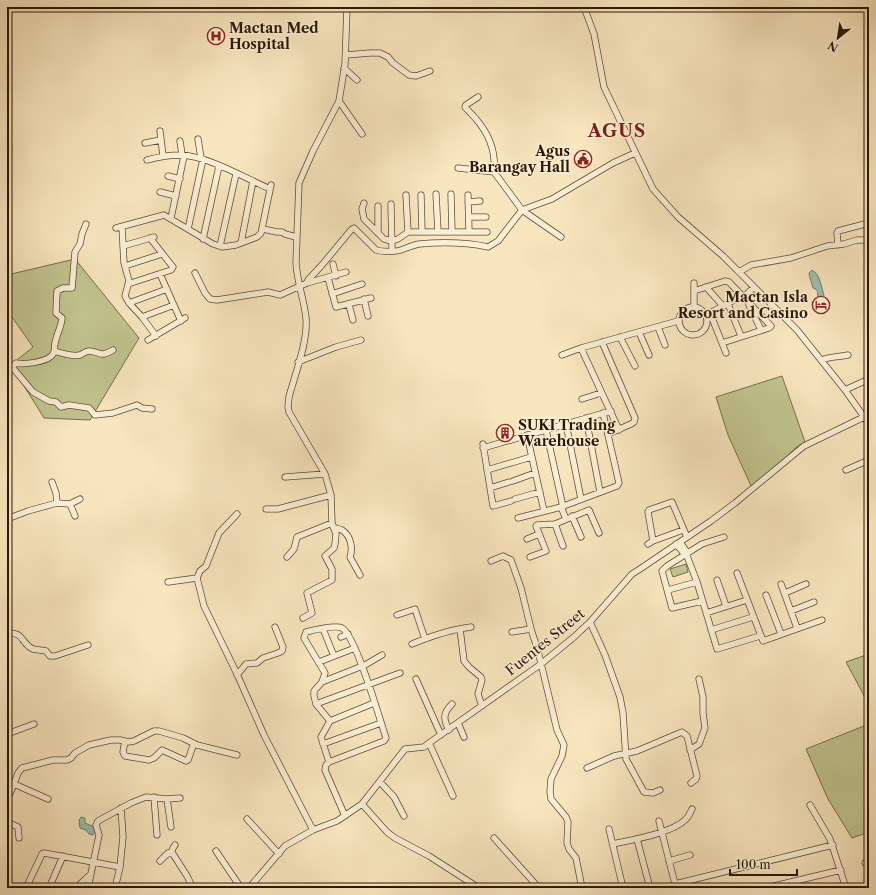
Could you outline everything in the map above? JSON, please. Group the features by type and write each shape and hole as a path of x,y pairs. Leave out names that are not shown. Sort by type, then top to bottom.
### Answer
{"street":[{"path":"303,618 312,613 307,593 332,580 332,569 326,556 336,544 336,534 332,525 331,495 325,474 289,412 288,407 289,397 305,338 306,327 306,317 300,286 296,275 296,237 299,183 313,151 339,101 346,55 347,7"},
{"path":"584,7 594,34 604,87 653,189 678,217 723,256 797,330 845,390 869,424"},
{"path":"346,55 380,53 388,57 393,63 409,75 416,76 430,71"},
{"path":"344,68 357,80"},
{"path":"478,97 465,107 477,119 491,142 495,162 494,172 522,210 561,237"},
{"path":"339,101 362,134"},
{"path":"160,132 163,156"},
{"path":"188,229 202,159 198,139"},
{"path":"145,143 161,140"},
{"path":"171,218 180,179 183,155 180,141"},
{"path":"307,283 354,228 376,250 392,251 418,244 460,242 488,247 498,241 522,210 552,199 613,163 635,154"},
{"path":"147,160 163,156 183,155 202,159 253,181 271,187 261,233 236,245 220,246 203,239 164,215 119,227 129,282 125,296 156,336"},
{"path":"203,239 219,166"},
{"path":"458,168 494,172"},
{"path":"220,246 236,174"},
{"path":"168,176 180,179"},
{"path":"241,243 253,181"},
{"path":"160,192 176,196"},
{"path":"436,194 438,232"},
{"path":"451,194 452,232"},
{"path":"406,195 408,232"},
{"path":"421,195 422,232"},
{"path":"468,195 469,231"},
{"path":"468,202 480,201"},
{"path":"364,203 362,216 384,239 392,241 408,232 487,232"},
{"path":"391,204 392,251"},
{"path":"378,206 378,233"},
{"path":"468,217 486,217"},
{"path":"838,245 836,233 838,231 869,223"},
{"path":"86,224 80,244 75,252 72,288 63,288 57,291 56,314 62,318 61,327 54,344 54,351 50,358 29,364 22,365 16,363 9,368 33,392 49,401 56,402 61,407 69,405 89,408 95,415 113,413 137,405 142,408 152,409"},
{"path":"262,229 282,232 296,237"},
{"path":"123,246 152,237 162,254 173,267 171,270 128,284"},
{"path":"739,272 746,267 758,263 791,258 827,246 858,240 864,240 869,243"},
{"path":"125,266 162,254"},
{"path":"333,264 336,276"},
{"path":"195,273 205,293 210,299 217,300 268,292 280,295 307,283 346,272"},
{"path":"148,340 183,320 174,305 160,274"},
{"path":"328,278 336,307 349,305 371,298"},
{"path":"694,291 728,281 771,326 769,328 722,343"},
{"path":"694,283 694,307"},
{"path":"332,294 362,284"},
{"path":"708,314 742,296 753,286"},
{"path":"706,287 725,305 741,336"},
{"path":"129,303 167,290"},
{"path":"364,299 368,316"},
{"path":"748,302 761,330"},
{"path":"142,317 174,305"},
{"path":"349,305 353,320"},
{"path":"708,314 703,331 697,334 691,335 680,327 678,321 683,310 690,307 701,309 708,314 726,353"},
{"path":"562,355 581,348 678,321"},
{"path":"658,327 665,344"},
{"path":"639,332 649,355"},
{"path":"620,337 634,366"},
{"path":"298,362 336,347 360,340"},
{"path":"602,342 635,418 634,422 608,434"},
{"path":"581,348 619,430"},
{"path":"54,351 80,355 86,351 94,352 100,355 113,350"},
{"path":"822,360 828,357 840,357 848,354"},
{"path":"845,390 869,379"},
{"path":"582,399 602,393"},
{"path":"540,492 493,506 483,446 611,411"},
{"path":"518,518 562,507 580,499 615,488 619,483 603,413"},
{"name":"Fuentes Street","path":"249,888 285,846 313,830 337,821 362,804 405,749 424,747 541,664 574,637 590,622 632,574 735,503 804,446 864,417"},
{"path":"586,418 600,492"},
{"path":"566,424 580,499"},
{"path":"546,430 562,507 566,519"},
{"path":"527,435 544,511"},
{"path":"487,470 532,457"},
{"path":"846,470 869,460"},
{"path":"490,488 535,473"},
{"path":"285,477 325,474"},
{"path":"52,482 56,493 57,503"},
{"path":"266,509 278,509 331,495"},
{"path":"7,519 28,511 57,503 70,504 80,499"},
{"path":"683,530 651,543 649,510 672,502 687,537"},
{"path":"70,504 74,516"},
{"path":"530,557 546,551 536,526 537,525 555,524 589,510 599,533"},
{"path":"237,514 219,533 206,566 200,571 197,578 204,606 264,735 313,830"},
{"path":"572,516 580,538"},
{"path":"555,524 563,546"},
{"path":"287,557 294,549 297,537 332,525 342,530 348,537 352,548 350,557 360,575"},
{"path":"527,539 539,534"},
{"path":"702,601 672,608 662,571 666,566 702,544 724,537"},
{"path":"678,543 686,554 697,582 717,649 780,634 822,620"},
{"path":"492,561 503,556 511,560 521,588 557,730 564,745 562,756 551,779 551,799 566,817 568,822 568,849 576,858 582,888"},
{"path":"737,573 762,638"},
{"path":"168,582 197,578"},
{"path":"717,580 726,606"},
{"path":"668,590 697,582"},
{"path":"781,584 797,628"},
{"path":"784,593 806,584"},
{"path":"766,595 780,634"},
{"path":"706,613 747,600"},
{"path":"791,611 814,602"},
{"path":"396,615 415,609 425,639"},
{"path":"711,630 754,617"},
{"path":"590,622 605,655 620,698 623,713 627,762 643,791 648,794 660,790"},
{"path":"237,675 246,664 257,663 263,658 278,654 282,651 283,646 275,627"},
{"path":"330,721 316,704 314,691 322,682 325,673 304,638 306,632 334,627 343,628 348,634 355,648 386,738 384,741 329,762 326,765 326,770 345,816"},
{"path":"412,644 425,639 471,627"},
{"path":"323,629 334,656"},
{"path":"460,629 464,661 481,677 482,680 478,694 482,706"},
{"path":"512,632 531,629"},
{"path":"7,633 15,633 33,649 46,651 50,656 55,656 88,645"},
{"path":"341,637 348,634"},
{"path":"319,662 355,648"},
{"path":"322,682 362,666 382,655"},
{"path":"316,704 400,673"},
{"path":"416,679 441,735"},
{"path":"690,750 699,744 705,728 703,697 699,679"},
{"path":"329,762 321,737 330,721 374,703"},
{"path":"449,730 444,717 446,710 452,704"},
{"path":"323,744 380,723"},
{"path":"458,723 464,737"},
{"path":"7,734 34,724"},
{"path":"7,800 18,773 22,768 53,760 67,760 72,758 75,753 89,745 111,740 134,741 159,731 194,743 238,755"},
{"path":"587,768 614,756 637,751 682,732 687,736 697,776 691,783"},
{"path":"125,741 123,752 125,756 143,760 154,758 162,750 186,761 188,760 194,743"},
{"path":"429,743 453,796"},
{"path":"380,782 394,797 404,816"},
{"path":"14,784 48,799"},
{"path":"88,888 99,835 96,825 98,821 131,803 146,797 180,798"},
{"path":"154,797 157,835"},
{"path":"167,798 171,827"},
{"path":"362,804 387,832 395,838 429,856 479,888"},
{"path":"810,805 833,845 846,888"},
{"path":"114,888 120,867 123,837 121,808"},
{"path":"613,844 661,832 684,822 692,809"},
{"path":"247,819 278,854"},
{"path":"659,821 675,886 833,845"},
{"path":"7,822 18,827 19,838"},
{"path":"609,829 623,888"},
{"path":"494,838 539,888"},
{"path":"637,839 650,888"},
{"path":"160,860 168,853 171,853 175,845"},
{"path":"216,851 241,888"},
{"path":"26,888 42,854 44,853 120,867"},
{"path":"171,853 187,876 193,888"},
{"path":"669,861 690,855"},
{"path":"49,888 63,856"},
{"path":"766,888 841,870"},
{"path":"78,888 80,884 91,874"}],"green space":[{"path":"75,259 139,338 90,420 44,418 11,365 33,347 7,310 7,275"},
{"path":"782,376 805,442 797,447 752,488 728,435 716,397"},
{"path":"686,564 688,572 673,577 670,569"},
{"path":"869,654 869,705 846,662"},
{"path":"869,724 869,832 852,838 828,799 806,749"}],"shaded area":[{"path":"812,270 817,274 820,281 824,295 821,299 818,297 817,290 813,288 809,276 809,273"},
{"path":"81,817 85,818 85,823 94,827 95,831 93,835 80,828 79,820"}],"place":[{"name":"Mactan Med Hospital","path":"216,36"},
{"name":"Agus Barangay Hall","path":"583,159"},
{"name":"Mactan Isla Resort and Casino","path":"821,305"},
{"name":"SUKI Trading Warehouse","path":"505,433"}],"district":[{"name":"AGUS","path":"617,131"}]}
